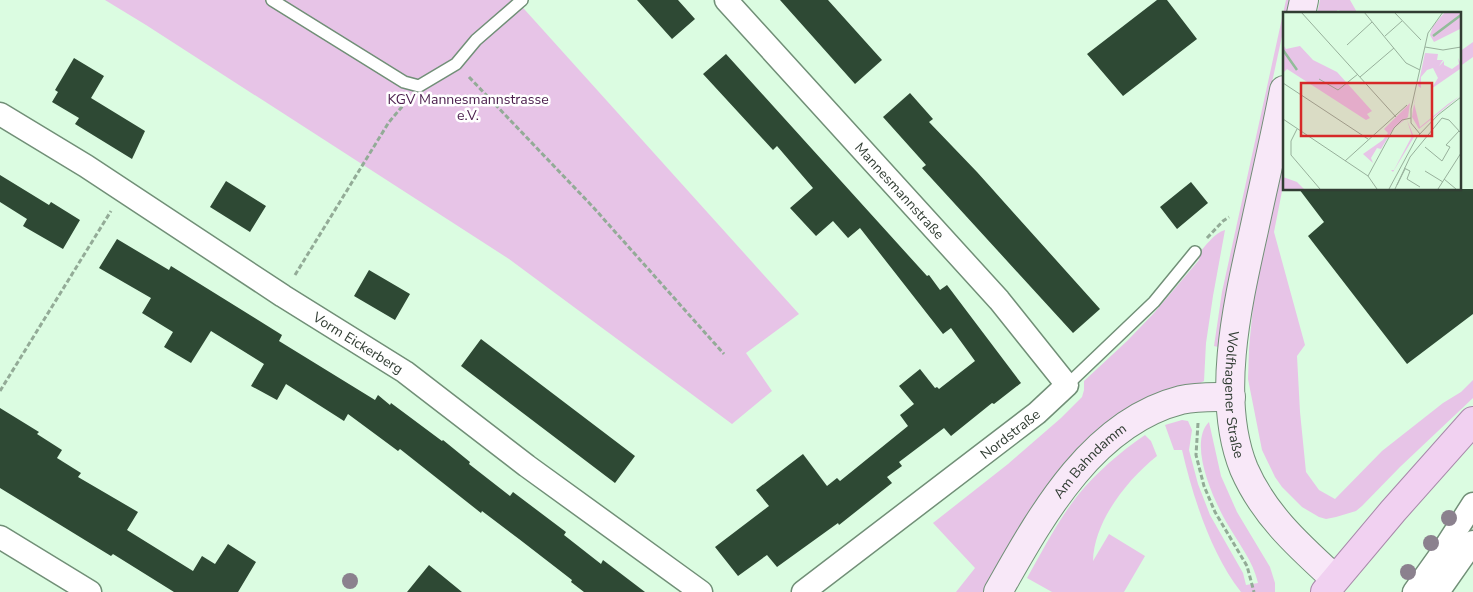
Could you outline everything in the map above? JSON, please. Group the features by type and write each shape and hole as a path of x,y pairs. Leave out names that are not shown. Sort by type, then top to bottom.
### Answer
{"main road":[{"name":"Wolfhagener Straße","path":"1283,95 1239,300 1233,351 1231,397 1233,431 1245,470 1272,516 1330,585"},
{"name":"Am Bahndamm","path":"998,592 1050,505 1091,454 1131,422 1163,407 1181,400 1231,397"},
{"path":"1330,585 1473,421"}],"street":[{"name":"Mannesmannstraße","path":"726,0 998,300 1067,385"},
{"name":"Vorm Eickerberg","path":"0,114 124,191 283,296 405,372 527,466 701,592"},
{"name":"Nordstraße","path":"803,592 1037,413 1067,385"},
{"path":"1414,592 1473,504"},
{"path":"0,536 90,592"},
{"path":"1438,592 1473,542"}],"lane":[{"path":"272,0 404,82 420,86 456,64 476,40 522,0"},
{"name":"Nordstraße","path":"1067,385 1154,302 1195,252"}],"path":[{"path":"456,64 593,207 724,354"},
{"path":"283,296 389,122 420,86"},
{"path":"0,391 124,191"},
{"path":"1195,252 1223,221 1235,213"},
{"path":"1200,414 1195,446 1202,479 1215,512 1247,566 1254,592"}],"green space":[{"name":"KGV Mannesmannstrasse e.V.","path":"105,0 516,0 799,314 746,353 772,391 732,424 509,259"},
{"path":"1286,0 1290,0 1287,12 1283,12"},
{"path":"1320,0 1350,0 1357,12 1342,12 1338,10 1336,12 1317,12"},
{"path":"1283,14 1283,32 1225,299 1218,347 1214,346 1222,292"},
{"path":"1473,42 1473,57 1460,66 1460,51"},
{"path":"1283,156 1283,186 1274,232 1305,345 1297,356 1306,472 1319,490 1335,499 1382,451 1443,403 1461,392 1473,380 1473,398 1356,511 1326,519 1319,517 1302,507 1282,487 1262,450 1248,379 1254,296"},
{"path":"1225,230 1206,343 1204,381 1148,401 986,592 956,592 975,568 933,523 1008,464 1082,397 1084,381 1154,313 1199,260 1197,255 1213,237"},
{"path":"1182,420 1188,421 1192,430 1189,450 1198,484 1210,515 1243,573 1246,585 1258,583 1249,560 1216,503 1205,473 1201,444 1203,432 1209,422 1221,476 1237,512 1270,567 1275,583 1275,592 1241,592 1230,577 1204,524 1182,450 1174,450 1165,425"},
{"path":"1145,435 1151,441 1157,456 1134,477 1114,502 1099,531 1095,546 1093,561 1109,534 1145,556 1124,592 1052,592 1027,578 1057,525 1078,495 1109,463"}],"building":[{"path":"637,0 678,0 695,19 672,39"},
{"path":"780,0 828,0 882,60 855,84"},
{"path":"1157,0 1167,0 1197,39 1123,96 1087,54"},
{"path":"726,54 927,276 929,275 940,290 947,285 1021,383 994,404 992,403 951,436 944,428 899,462 902,466 887,477 892,483 839,525 838,523 777,567 767,555 738,576 715,547 769,506 756,490 803,454 827,486 837,478 840,481 908,426 900,415 914,404 899,386 920,369 935,388 939,389 975,361 951,328 943,334 860,228 848,238 833,221 816,236 790,208 813,188 777,146 773,150 703,74"},
{"path":"74,58 104,76 91,98 145,131 132,159 75,124 79,118 52,102 58,92 55,90"},
{"path":"910,93 933,119 929,122 977,172 1100,309 1073,333 922,168 926,165 883,117"},
{"path":"0,175 49,205 51,202 80,220 63,249 23,226 27,219 0,202"},
{"path":"226,181 266,206 250,232 210,207"},
{"path":"1191,182 1208,203 1177,229 1160,207"},
{"path":"1473,189 1473,314 1407,364 1308,236 1324,222 1300,190"},
{"path":"117,239 169,270 171,266 282,335 279,341 375,400 378,395 390,405 391,403 443,440 470,462 469,464 510,496 513,492 566,532 564,535 601,564 603,560 645,592 584,592 571,582 572,580 482,511 481,513 400,449 398,451 348,414 344,421 286,384 277,400 251,386 264,364 211,331 191,363 164,347 173,332 142,313 151,298 99,268"},
{"path":"369,270 410,294 395,320 354,296"},
{"path":"481,339 635,456 615,483 461,366"},
{"path":"0,408 39,432 37,434 62,450 57,458 81,473 78,477 138,512 127,530 193,571 202,556 215,564 228,544 256,562 238,592 174,592 0,488"},
{"path":"429,565 462,592 407,592"}]}
